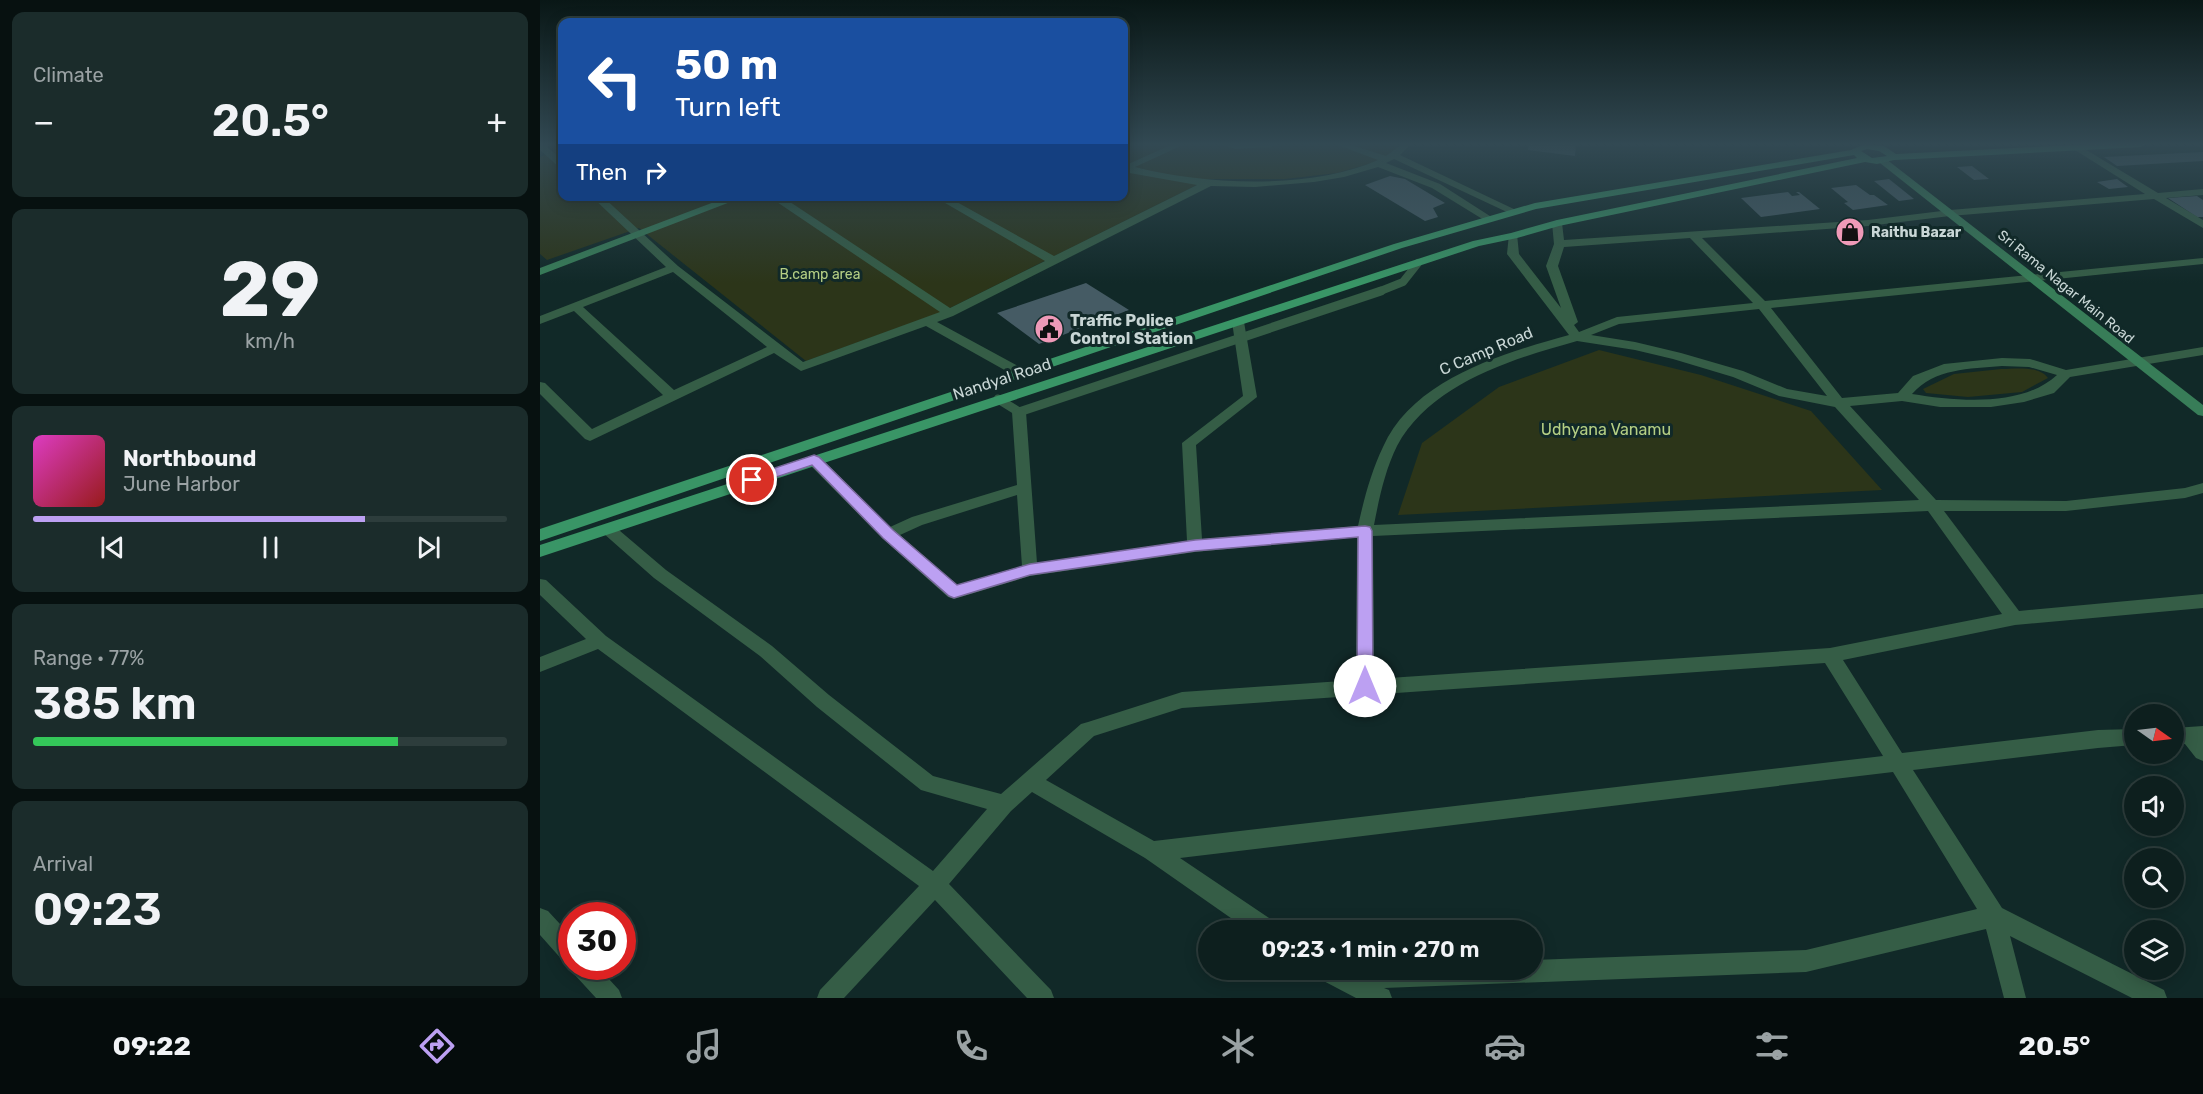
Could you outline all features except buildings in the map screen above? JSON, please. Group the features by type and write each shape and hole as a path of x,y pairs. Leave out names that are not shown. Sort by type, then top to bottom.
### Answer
{"main road":[{"name":"Nandyal Road","path":"540,535 1448,230 1535,206 1627,191"},
{"name":"Nandyal Road","path":"540,551 1477,243 1513,236 1557,223 1714,191"},
{"path":"1535,206 1555,215 1557,223"},
{"path":"1448,230 1463,239 1477,243"}],"street":[{"path":"601,201 674,268 801,367 949,313 1194,191"},
{"path":"1443,191 1488,218"},
{"path":"1463,191 1513,211"},
{"name":"Sri Rama Nagar Main Road","path":"1925,191 2032,279 2203,412"},
{"path":"2148,191 2203,225"},
{"path":"1559,244 1868,223 1950,213 2203,192"},
{"path":"542,270 728,201"},
{"path":"781,201 949,313"},
{"path":"947,201 1052,260"},
{"path":"1557,223 1559,244 1552,266 1577,337"},
{"path":"1692,234 1762,306 1839,403 1932,505 2015,618"},
{"path":"1513,236 1513,254 1577,337"},
{"path":"1577,337 1617,321 2203,261"},
{"path":"540,320 674,268"},
{"path":"575,306 672,396"},
{"path":"927,321 1022,374"},
{"path":"1195,546 1189,443 1250,397 1238,322"},
{"name":"C Camp Road","path":"1365,686 1365,531 1372,497 1390,446 1412,414 1442,388 1523,352 1577,337 1666,353 1738,374 1784,393 1839,403 1902,397 1940,403 1991,403 2024,398 2049,390 2066,374"},
{"path":"540,386 590,436 776,347"},
{"path":"1902,397 1918,380 1944,368 2002,362 2030,363 2066,374 2203,351"},
{"path":"1019,412 1030,570"},
{"path":"814,460 888,534 954,592 1030,570 1195,546 1365,531 1932,505 2066,506 2185,493 2203,488"},
{"path":"888,534 917,521 1024,488"},
{"path":"608,529 660,574 766,651 823,701 928,784 1004,804"},
{"path":"540,585 600,641 935,885 1043,998"},
{"path":"828,998 935,885 1004,804 1088,730 1182,700 1830,655 2015,618 2199,606"},
{"path":"540,665 600,641"},
{"path":"1830,655 1994,916 2015,998"},
{"path":"2189,735 2203,752"},
{"path":"1152,851 2124,738"},
{"path":"1029,781 1152,851 1252,920"},
{"path":"1543,968 1806,961 1994,916 2156,998"},
{"path":"540,919 558,939"},
{"path":"595,980 611,998"},
{"path":"1344,980 1381,998"}],"lane":[{"path":"998,399 1019,412 1355,301 1403,282 1418,263"}],"green space":[{"name":"B.camp area","path":"540,191 558,191 558,201 1128,201 1128,191 1186,191 942,312 806,361 639,228 547,260 540,254"},
{"name":"Udhyana Vanamu","path":"1599,350 1701,375 1811,411 1882,490 1398,515 1422,443 1499,387"},
{"path":"2001,369 2032,369 2048,378 2022,392 1968,397 1926,393 1923,389 1954,374"}],"place":[{"name":"Raithu Bazar","path":"1850,232"},
{"name":"Traffic Police Control Station","path":"1049,329"}],"route":[{"path":"752,480 814,460 888,534 954,592 1030,570 1195,546 1365,531 1365,686"}]}
